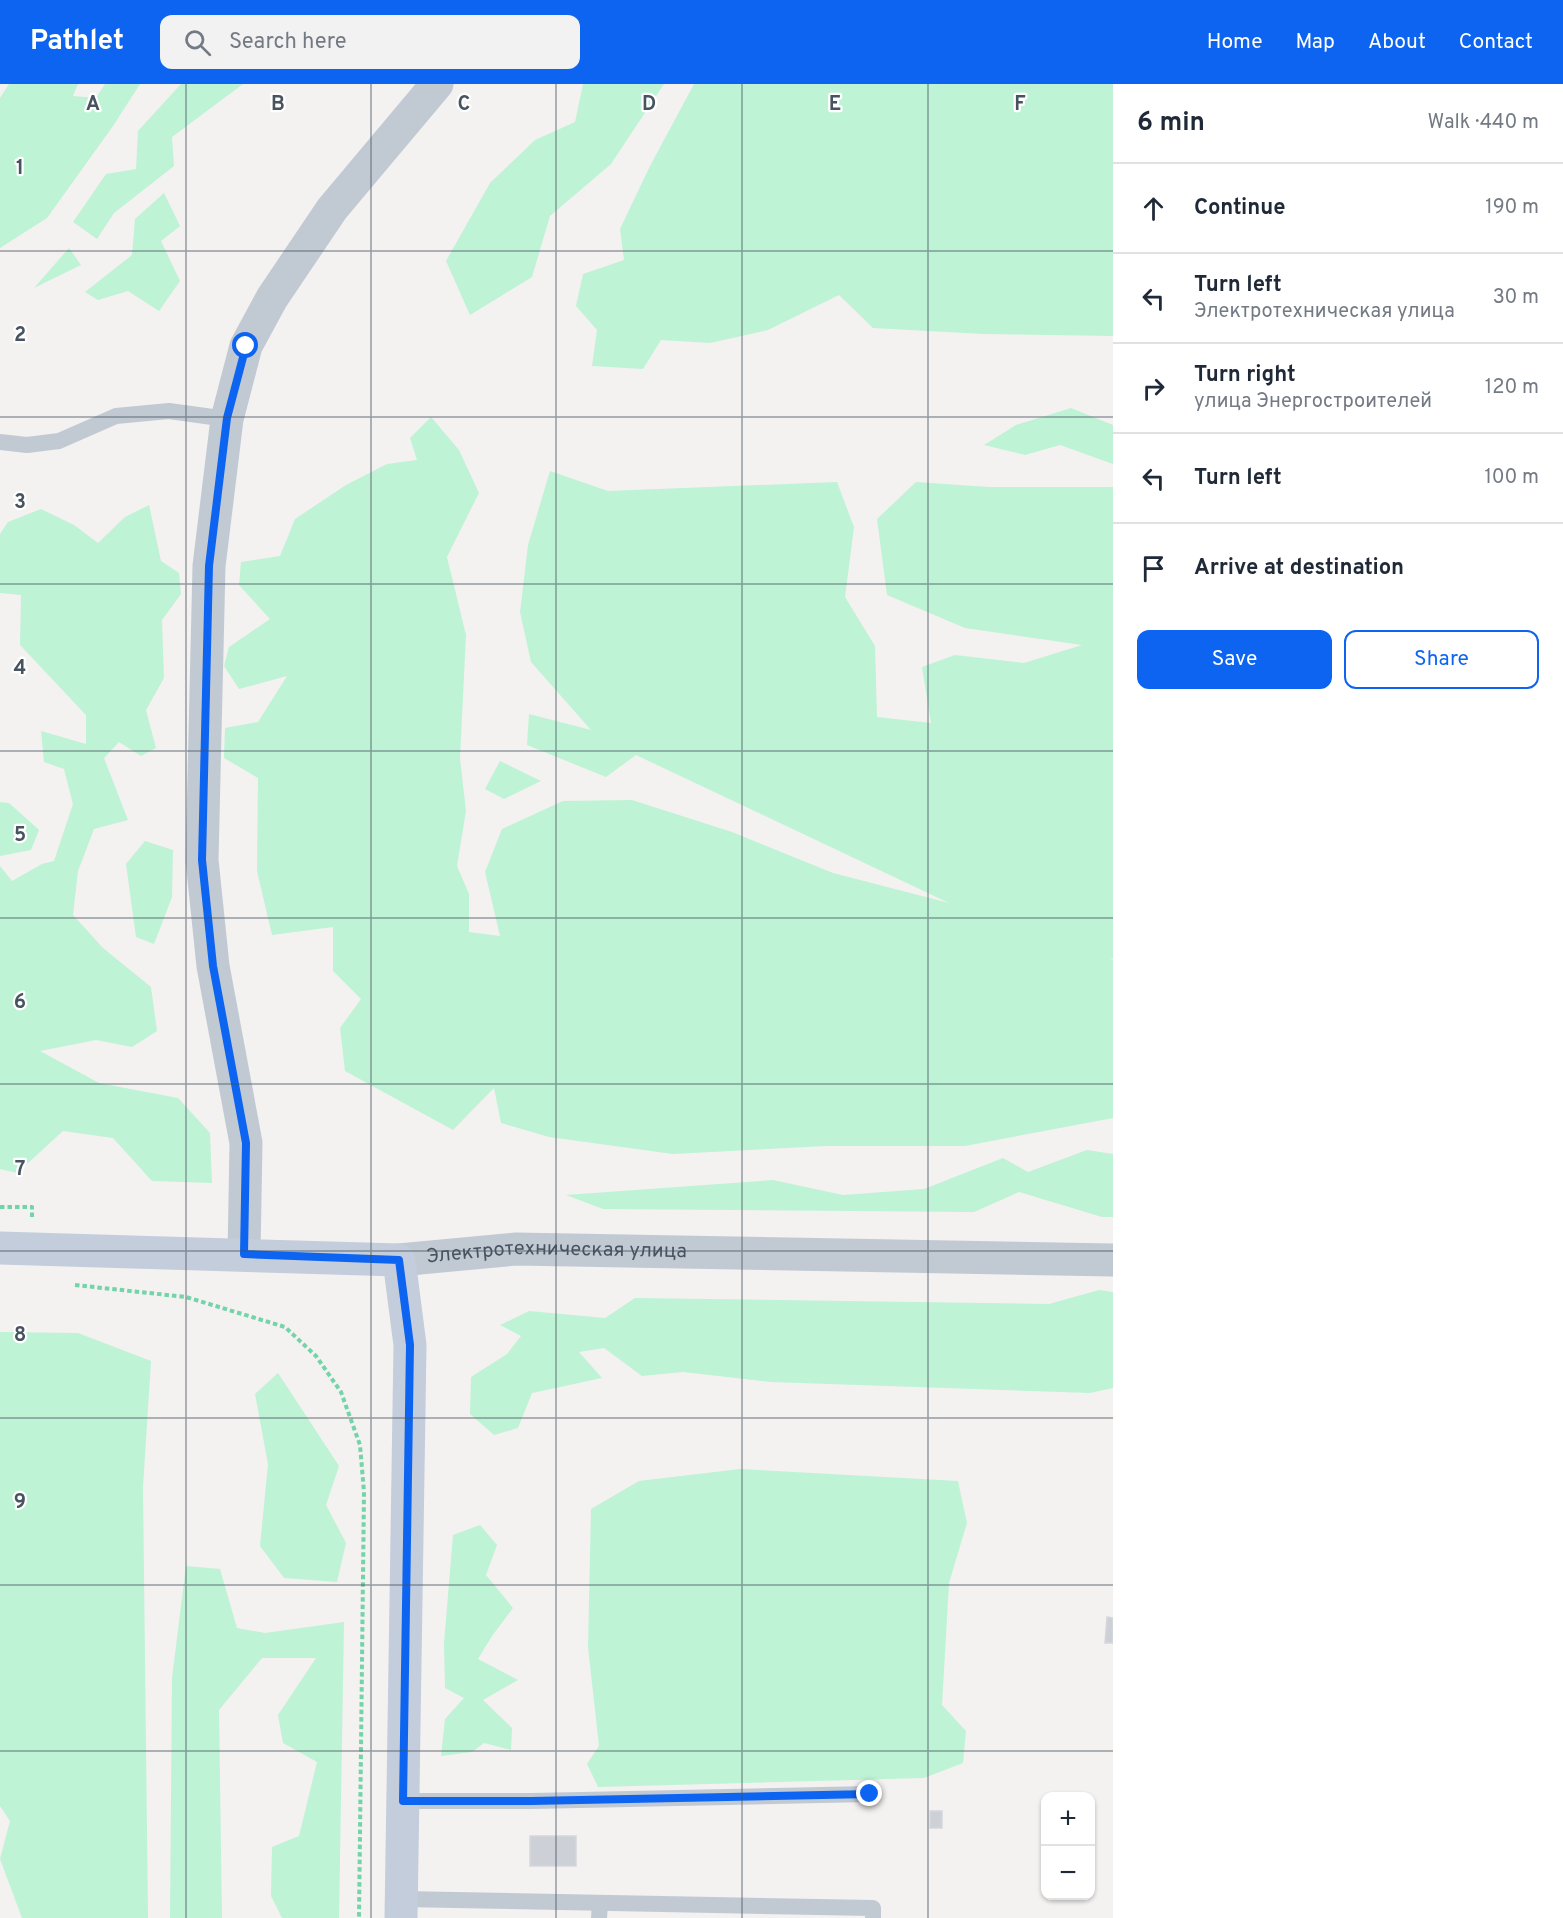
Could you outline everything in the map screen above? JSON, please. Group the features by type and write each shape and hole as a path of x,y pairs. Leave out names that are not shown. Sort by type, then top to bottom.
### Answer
{"main road":[{"name":"Электротехническая улица","path":"0,1248 399,1260"},
{"path":"399,1260 410,1345 401,1909"}],"street":[{"path":"244,1254 246,1143 213,966 202,860 209,566 227,418 246,346 272,298 332,209 437,84"},
{"name":"Электротехническая улица","path":"399,1260 516,1249 1113,1260"}],"lane":[{"path":"0,442 27,445 59,441 116,416 169,411 227,418"},
{"path":"403,1801 531,1801 870,1794"},
{"path":"401,1909 873,1908 873,1918"}],"path":[{"path":"67,1284 186,1297 285,1327 316,1356 341,1392 360,1445 364,1492 359,1918"}],"green space":[{"path":"9,84 78,84 73,96 96,98 105,84 140,84 47,218 0,248 0,98"},
{"path":"181,84 243,84 172,137 174,166 114,213 97,239 73,222 106,174 136,169 138,131"},
{"path":"583,84 664,84 611,164 550,216 532,277 470,315 446,261 490,183 535,140 575,122"},
{"path":"694,84 1113,84 1113,336 983,334 873,328 839,295 768,330 710,343 661,340 643,369 592,366 597,330 576,306 583,274 624,260 620,229 650,166"},
{"path":"164,193 180,226 161,241 180,281 159,311 128,291 98,300 85,292 132,255 135,219"},
{"path":"69,248 81,265 34,288"},
{"path":"1071,408 1113,425 1113,464 1060,445 1025,455 984,445 1016,425"},
{"path":"431,417 459,450 479,493 447,557 466,635 460,758 466,811 457,866 469,894 469,932 500,936 485,872 502,829 563,801 632,800 732,832 833,873 949,903 636,755 606,777 527,745 529,714 591,730 531,662 520,612 528,545 550,471 608,491 837,482 854,527 845,597 875,646 877,717 931,723 922,667 955,655 1024,663 1082,645 965,628 887,595 877,519 916,482 989,487 1113,487 1113,959 1109,958 1113,960 1113,1118 965,1146 826,1146 673,1154 549,1137 501,1123 494,1088 453,1130 345,1071 340,1028 361,999 333,971 333,927 272,935 257,871 258,778 224,758 225,728 258,722 287,676 239,689 224,666 229,647 270,619 239,585 241,562 280,556 295,519 346,485 387,464 417,460 410,438"},
{"path":"149,505 161,561 179,573 181,594 162,620 164,678 146,710 156,748 141,756 119,742 104,758 128,820 94,829 78,871 73,915 103,948 151,987 157,1031 132,1047 96,1040 40,1051 99,1083 178,1098 210,1133 212,1183 152,1181 113,1138 63,1131 17,1173 0,1169 0,866 12,881 42,864 54,861 73,804 64,769 44,762 41,731 86,744 86,715 20,645 21,595 0,593 0,534 8,522 41,509 74,525 98,543 125,517"},
{"path":"500,761 541,781 504,799 485,789"},
{"path":"0,802 9,803 39,830 31,850 0,856"},
{"path":"145,841 173,850 172,897 154,944 136,937 126,864"},
{"path":"1087,1150 1113,1154 1113,1217 1102,1217 1019,1192 974,1212 603,1209 566,1195 773,1180 843,1195 924,1189 1003,1158 1028,1172"},
{"path":"1099,1290 1113,1292 1113,1388 1090,1393 771,1382 683,1372 642,1376 604,1348 579,1352 602,1378 532,1393 518,1428 494,1435 470,1414 471,1377 507,1354 521,1336 500,1325 529,1311 605,1318 635,1298 1049,1304"},
{"path":"0,1332 78,1333 151,1361 143,1487 148,1918 22,1918 0,1859 10,1821 0,1806"},
{"path":"278,1373 339,1466 326,1505 346,1543 337,1582 284,1578 260,1546 268,1464 255,1394"},
{"path":"740,1469 958,1481 967,1523 949,1583 942,1705 966,1731 963,1763 924,1778 598,1787 587,1764 599,1746 588,1647 591,1509 639,1481"},
{"path":"480,1525 497,1545 486,1575 513,1608 478,1659 518,1680 483,1700 512,1728 511,1750 484,1743 472,1752 441,1756 445,1719 464,1698 445,1688 444,1643 453,1535"},
{"path":"186,1566 220,1569 237,1628 265,1633 344,1622 339,1918 282,1918 271,1896 272,1847 299,1836 317,1762 283,1743 278,1715 316,1658 262,1658 219,1710 222,1918 170,1918 172,1678"}],"building":[{"path":"1107,1617 1113,1618 1113,1643 1105,1643"},
{"path":"930,1811 942,1811 942,1828 930,1828"},
{"path":"530,1836 576,1836 576,1866 530,1866"}],"route":[{"path":"246,346 227,418 209,566 202,860 213,966 246,1143 244,1254 399,1260 410,1345 403,1801 531,1801 870,1794"}]}
